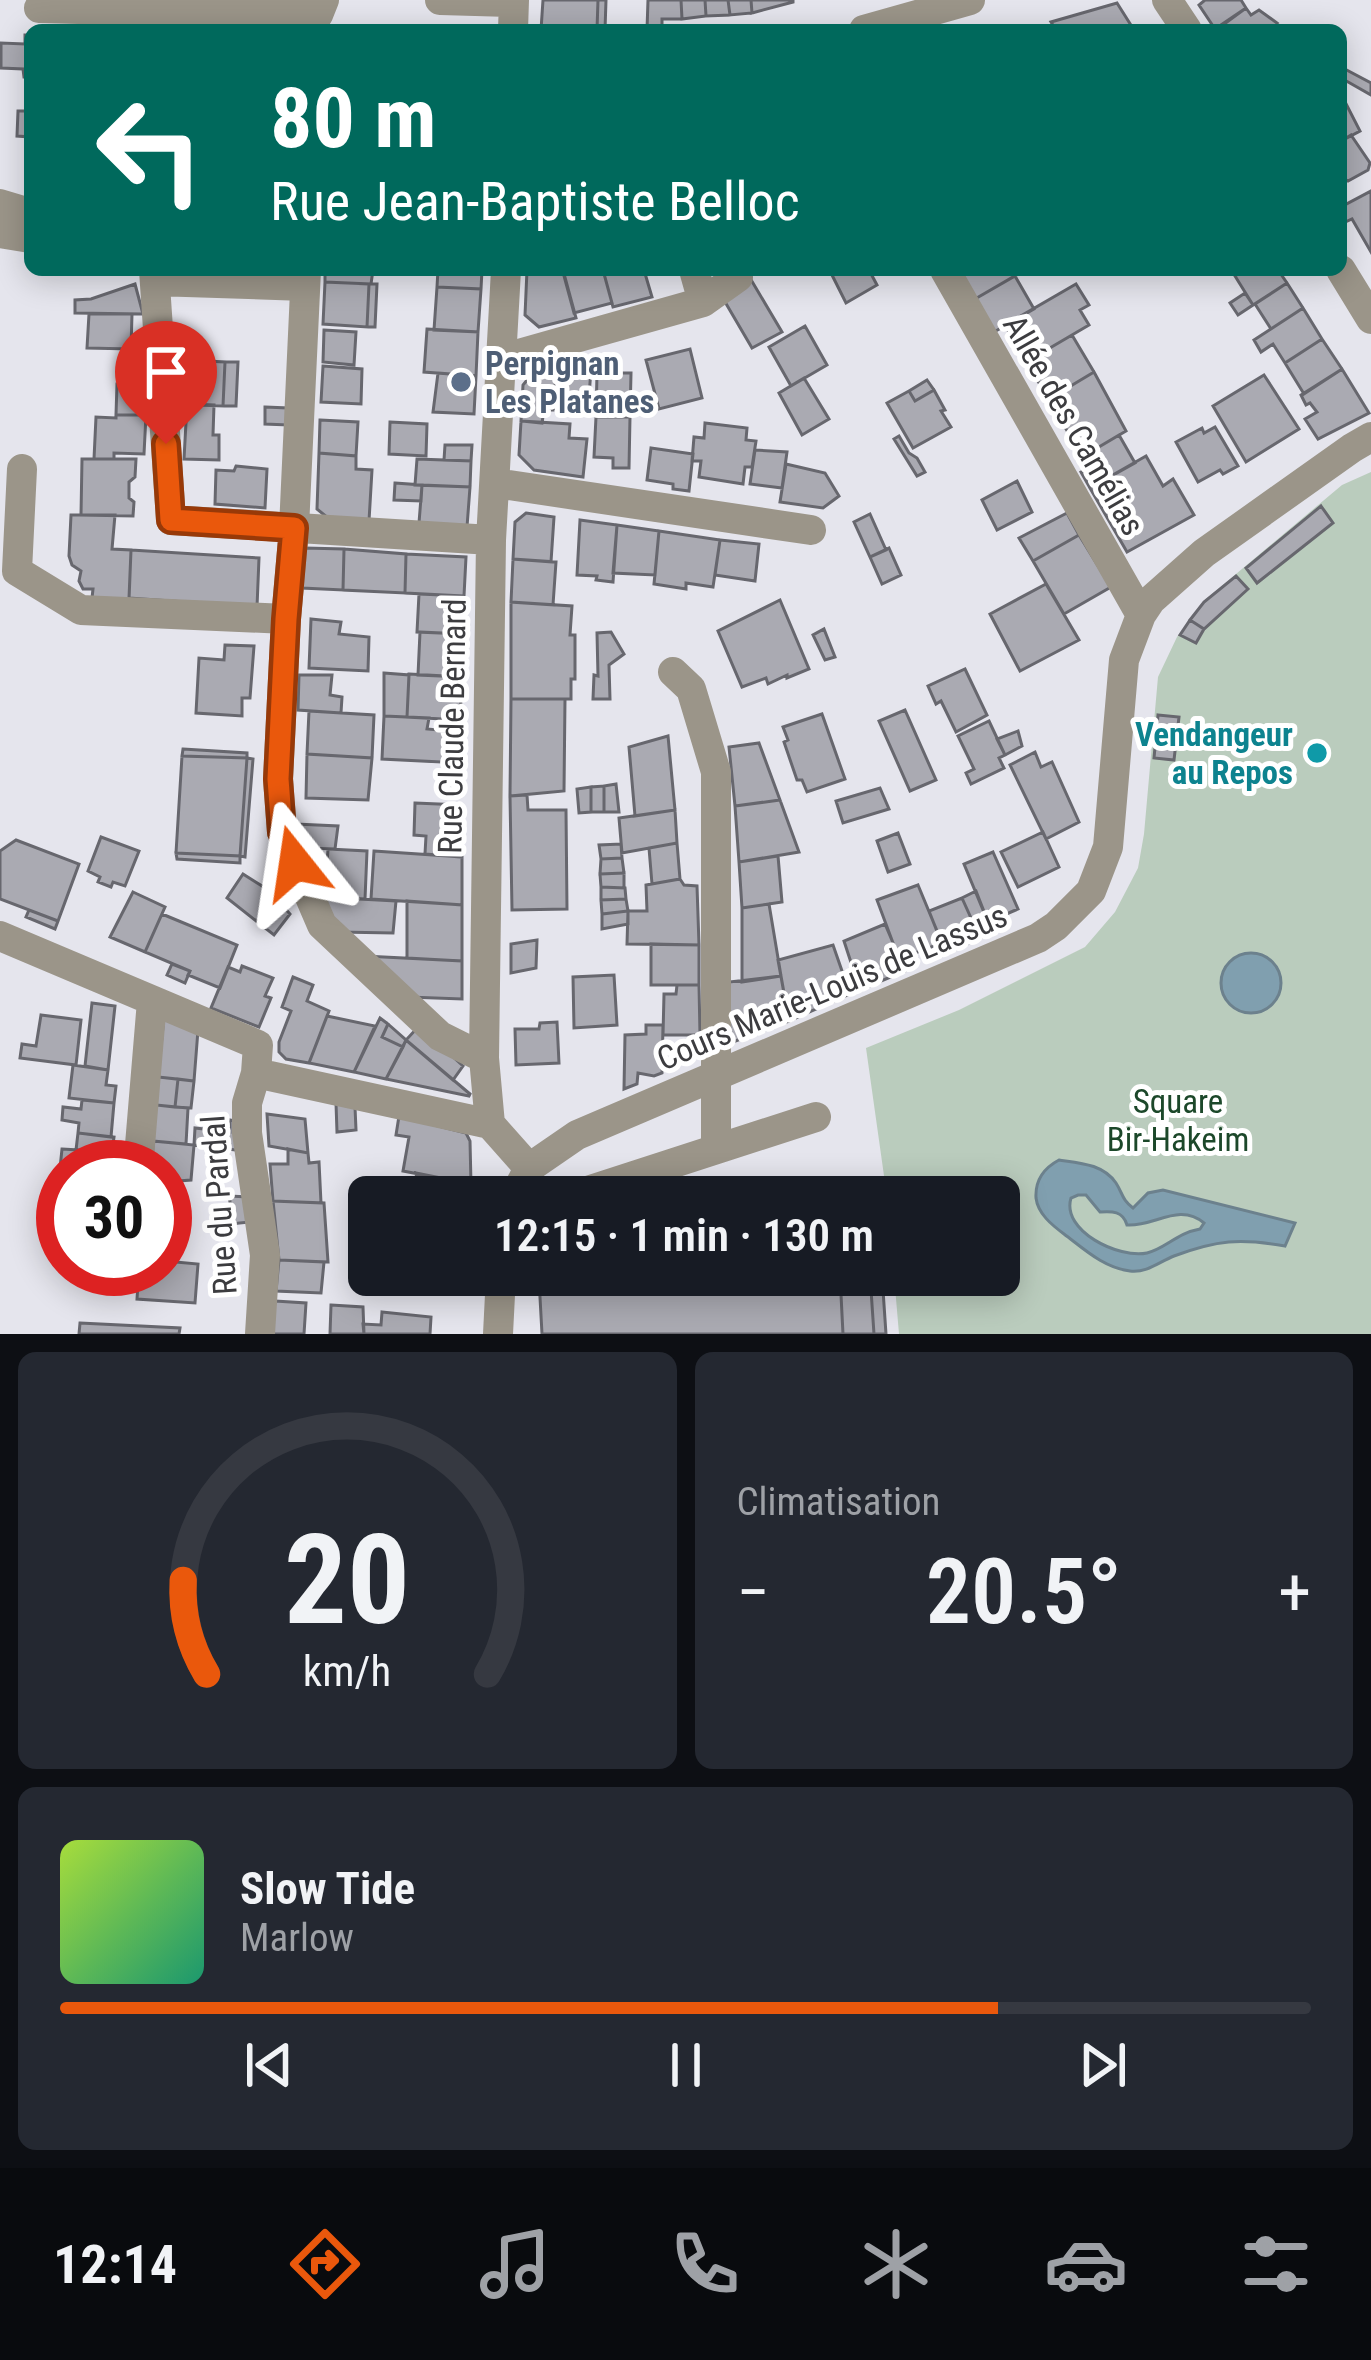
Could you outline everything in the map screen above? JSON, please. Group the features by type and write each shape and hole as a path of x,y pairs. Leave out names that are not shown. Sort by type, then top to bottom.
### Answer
{"street":[{"path":"440,0 514,1"},
{"path":"885,24 970,0"},
{"path":"39,8 126,20 320,15"},
{"path":"484,1058 440,1036 322,925 282,832 278,779 294,528 305,278 155,276 171,520 294,528 490,540"},
{"name":"Rue Claude Bernard","path":"490,1124 484,1058 490,540 506,276"},
{"path":"696,276 703,302"},
{"name":"Allée des Camélias","path":"948,276 1141,615"},
{"path":"1345,276 1371,319"},
{"path":"501,359 703,302 738,277"},
{"name":"Cours Marie-Louis de Lassus","path":"529,1168 577,1135 1038,938 1056,926 1091,891 1108,847 1124,660 1150,601 1204,553 1371,437"},
{"path":"22,469 9,551 17,571 81,610 286,619"},
{"path":"495,483 812,530"},
{"path":"673,673 692,689 716,772 716,1149"},
{"path":"0,936 258,1046 256,1073 490,1124 529,1168 525,1176"},
{"path":"140,1140 152,1001"},
{"name":"Rue du Pardal","path":"256,1073 247,1103 247,1133 265,1255 260,1334"},
{"path":"633,1176 816,1117"},
{"path":"498,1334 500,1296"}],"green space":[{"name":"Square Bir-Hakeim","path":"1371,472 1371,1334 899,1334 896,1296 1020,1296 1020,1176 884,1176 866,1048 959,1010 1085,947 1115,912 1138,868 1158,677 1177,637 1205,600 1342,485"}],"water":[{"path":"1251,953 1272,962 1281,983 1272,1004 1251,1013 1230,1004 1221,983 1230,962"},
{"path":"1075,1162 1105,1172 1133,1208 1148,1193 1163,1190 1295,1223 1285,1246 1241,1241 1216,1244 1142,1270 1121,1269 1087,1252 1043,1214 1037,1204 1037,1186 1054,1163","holes":["1086,1195 1100,1212 1120,1214 1127,1225 1176,1215 1204,1223 1154,1251 1122,1252 1095,1240 1075,1221 1071,1198"]}],"building":[{"path":"543,0 598,0 597,24 541,24"},
{"path":"598,0 606,0 605,24 597,24"},
{"path":"648,0 681,0 682,19 647,24"},
{"path":"681,0 705,0 706,16 682,19"},
{"path":"705,0 728,0 730,15 706,16"},
{"path":"728,0 751,0 752,13 730,15"},
{"path":"751,0 793,0 793,2 752,13"},
{"path":"1205,0 1241,0 1246,8 1222,24 1212,24 1199,5"},
{"path":"1117,3 1130,24 1052,24"},
{"path":"1246,8 1251,15 1259,10 1277,23 1276,24 1224,24"},
{"path":"1,43 24,44 24,77 23,69 1,68"},
{"path":"1347,70 1371,83 1371,95 1347,81"},
{"path":"1347,106 1360,131 1347,138"},
{"path":"18,111 24,111 24,137 17,136"},
{"path":"1351,135 1370,163 1368,170 1348,181 1347,180 1347,137"},
{"path":"1371,191 1371,252 1352,219 1347,221 1347,204"},
{"path":"325,276 372,276 371,284 325,282"},
{"path":"438,276 482,276 481,289 437,287"},
{"path":"527,276 565,276 576,318 539,327 525,315"},
{"path":"564,276 605,276 612,303 574,313"},
{"path":"605,276 646,276 652,297 613,307"},
{"path":"832,276 872,276 877,285 846,303"},
{"path":"962,276 1015,276 975,299"},
{"path":"1015,276 1034,309 994,332 975,299"},
{"path":"1235,276 1282,276 1287,283 1253,305"},
{"path":"750,278 782,332 752,348 721,295"},
{"path":"325,282 369,284 367,327 323,324"},
{"path":"1287,283 1303,308 1271,329 1255,304"},
{"path":"135,284 143,314 75,313 75,300"},
{"path":"369,284 377,284 375,327 367,327"},
{"path":"1076,284 1089,305 1080,310 1089,325 1026,362 1005,325"},
{"path":"437,287 481,289 478,332 434,330"},
{"path":"1245,293 1253,305 1238,315 1230,303"},
{"path":"1303,308 1322,339 1285,363 1273,344 1261,352 1254,340"},
{"path":"89,314 132,314 131,349 87,348"},
{"path":"805,326 827,365 791,386 769,347"},
{"path":"427,329 478,332 476,376 424,372"},
{"path":"324,330 356,332 354,365 323,362"},
{"path":"1072,335 1094,372 1049,399 1026,362"},
{"path":"1322,339 1342,369 1304,394 1285,363"},
{"path":"690,349 702,398 659,409 646,360"},
{"path":"592,356 588,410 553,408 557,366"},
{"path":"166,359 225,362 223,406 169,404"},
{"path":"225,362 238,362 236,406 223,406"},
{"path":"323,366 362,369 361,404 321,402"},
{"path":"557,366 553,410 544,410 542,423 521,421 523,385 534,371"},
{"path":"1342,369 1369,413 1318,439 1305,419 1317,412 1301,395"},
{"path":"1094,372 1126,431 1082,457 1049,399"},
{"path":"438,373 476,376 474,414 433,412"},
{"path":"597,373 631,373 630,417 596,417"},
{"path":"1264,375 1299,429 1246,462 1213,406"},
{"path":"804,378 829,419 802,435 779,393"},
{"path":"927,380 934,390 915,401 909,391"},
{"path":"117,384 147,384 146,415 116,415"},
{"path":"934,390 951,427 913,448 887,403 909,391 915,401"},
{"path":"187,404 214,405 213,435 219,435 219,460 184,459"},
{"path":"265,407 288,408 288,425 265,424"},
{"path":"146,415 144,454 114,453 114,459 94,459 96,417"},
{"path":"596,417 630,417 629,468 613,468 613,458 594,457"},
{"path":"320,420 358,422 356,456 319,453"},
{"path":"521,421 570,424 569,438 587,439 583,477 534,470 519,455"},
{"path":"390,422 427,424 426,456 389,454"},
{"path":"705,423 747,428 746,440 756,441 752,467 745,467 743,484 699,477 701,461 692,461 694,437 704,438"},
{"path":"1215,427 1238,466 1198,482 1176,442 1202,428 1204,433"},
{"path":"1119,435 1135,463 1090,488 1081,472 1088,468 1082,457"},
{"path":"899,436 925,472 917,476 894,439"},
{"path":"445,445 472,445 471,461 444,460"},
{"path":"651,448 693,454 689,491 647,480"},
{"path":"755,450 787,452 782,488 750,484"},
{"path":"319,453 356,456 356,469 372,470 369,521 328,518 317,509"},
{"path":"1146,456 1163,486 1173,479 1194,515 1127,552 1090,488"},
{"path":"82,459 136,459 135,477 129,482 133,516 81,515"},
{"path":"417,459 471,461 470,487 415,485"},
{"path":"786,464 825,473 839,496 823,508 780,502"},
{"path":"236,466 267,469 265,508 215,504 216,470 234,471"},
{"path":"1017,481 1032,512 997,530 982,500"},
{"path":"395,483 422,485 421,501 394,500"},
{"path":"422,485 470,487 467,527 419,523"},
{"path":"1321,506 1333,523 1257,583 1246,568"},
{"path":"526,513 554,517 551,562 513,559 515,522"},
{"path":"1067,513 1079,535 1033,561 1019,538"},
{"path":"870,514 886,550 870,557 854,522"},
{"path":"71,515 115,515 112,549 131,550 129,600 92,598 93,589 83,589 81,571 69,556"},
{"path":"580,520 617,525 613,582 577,575"},
{"path":"617,525 659,531 655,575 613,573"},
{"path":"659,531 720,540 713,587 654,584"},
{"path":"1079,535 1111,587 1064,614 1033,561"},
{"path":"720,540 759,544 755,581 715,575"},
{"path":"304,548 344,549 343,590 302,588"},
{"path":"889,548 901,575 882,584 870,557"},
{"path":"344,549 406,554 405,593 343,590"},
{"path":"131,550 259,558 257,607 129,598"},
{"path":"406,554 466,557 464,596 405,593"},
{"path":"513,559 556,562 553,605 511,602"},
{"path":"1236,576 1248,589 1204,629 1190,620 1204,602"},
{"path":"1046,584 1079,640 1020,671 990,614"},
{"path":"419,594 464,596 463,634 417,632"},
{"path":"780,600 809,669 768,684 766,678 742,687 718,631"},
{"path":"511,602 572,606 575,679 571,679 571,699 511,699"},
{"path":"311,619 341,622 339,634 369,637 368,671 309,668"},
{"path":"1190,620 1204,629 1196,643 1180,635"},
{"path":"824,629 835,657 825,660 813,635"},
{"path":"420,632 463,634 462,677 418,675"},
{"path":"611,632 624,654 609,665 610,699 593,699 597,633"},
{"path":"225,645 254,646 250,698 242,698 242,716 196,713 199,658 224,660"},
{"path":"965,669 987,715 956,732 928,686"},
{"path":"384,673 409,675 407,717 384,716"},
{"path":"409,674 462,677 460,720 407,717"},
{"path":"299,675 332,675 330,695 342,697 341,713 298,710"},
{"path":"511,699 565,699 564,791 510,796"},
{"path":"905,710 936,780 910,791 879,721"},
{"path":"309,711 374,715 372,758 307,754"},
{"path":"822,714 845,779 807,792 802,780 797,780 783,727"},
{"path":"1158,715 1179,717 1174,760 1154,758"},
{"path":"384,716 429,718 427,729 461,732 461,763 382,759"},
{"path":"989,721 1005,755 999,758 1004,768 971,784 966,773 974,769 958,736"},
{"path":"1018,731 1022,746 1005,755 997,739"},
{"path":"668,736 675,810 635,816 629,747"},
{"path":"759,743 780,800 735,806 729,747"},
{"path":"183,749 247,753 247,758 182,756"},
{"path":"1035,752 1041,767 1052,762 1079,822 1046,839 1010,765"},
{"path":"307,754 372,758 368,800 306,798"},
{"path":"182,756 247,758 240,856 176,853"},
{"path":"247,758 253,759 245,857 240,856"},
{"path":"616,784 619,812 604,812 604,786"},
{"path":"604,786 604,812 591,812 591,787"},
{"path":"591,787 591,812 579,813 577,789"},
{"path":"880,788 889,809 843,823 836,801"},
{"path":"527,795 528,810 566,810 567,909 512,910 510,796"},
{"path":"780,800 799,852 739,862 735,806"},
{"path":"415,803 461,805 462,857 425,854 426,836 414,835"},
{"path":"675,810 677,843 622,853 619,818"},
{"path":"295,824 338,826 335,849 305,848"},
{"path":"1043,832 1059,867 1018,887 1001,852"},
{"path":"898,833 910,864 888,872 877,841"},
{"path":"101,837 139,851 125,886 98,882 100,877 88,871"},
{"path":"16,840 79,864 58,921 0,899 0,851"},
{"path":"677,843 680,879 652,884 649,848"},
{"path":"621,844 622,858 601,859 599,845"},
{"path":"328,849 367,851 365,899 325,897"},
{"path":"374,851 462,857 462,905 371,899"},
{"path":"993,852 1018,909 988,922 964,864"},
{"path":"176,853 240,856 240,863 177,859"},
{"path":"778,856 782,902 742,908 739,862"},
{"path":"622,858 624,873 600,874 601,859"},
{"path":"624,873 624,888 601,887 600,874"},
{"path":"243,874 270,891 290,914 274,935 227,898"},
{"path":"680,879 684,885 697,886 699,945 627,944 628,911 647,911 646,885"},
{"path":"918,885 942,943 899,959 877,900"},
{"path":"601,887 625,888 626,899 601,900"},
{"path":"976,891 992,932 980,938 962,898"},
{"path":"133,892 165,907 145,952 110,937"},
{"path":"322,897 396,901 393,933 338,932"},
{"path":"962,898 980,938 946,954 929,911"},
{"path":"626,899 628,911 602,914 601,900"},
{"path":"407,901 462,905 462,961 407,958"},
{"path":"769,904 781,976 742,982 742,908"},
{"path":"29,910 58,921 55,929 26,917"},
{"path":"628,911 628,924 602,929 602,914"},
{"path":"162,914 237,945 220,988 145,952"},
{"path":"885,924 905,971 860,990 844,941"},
{"path":"537,940 536,968 511,973 511,944"},
{"path":"651,944 699,945 699,985 651,985"},
{"path":"833,945 850,994 789,1021 778,960"},
{"path":"364,956 462,961 462,999 408,997"},
{"path":"172,964 190,971 185,983 167,975"},
{"path":"242,966 273,978 259,1027 211,1008 228,967 240,972"},
{"path":"614,975 617,1025 574,1028 573,977"},
{"path":"781,976 789,1021 730,1043 729,982"},
{"path":"293,977 313,985 307,1001 329,1011 309,1063 286,1059 279,1052 291,1011 282,1007"},
{"path":"677,985 699,985 700,1035 663,1035 664,994 676,994"},
{"path":"92,1003 115,1006 108,1070 85,1066"},
{"path":"41,1015 81,1020 76,1065 20,1058 22,1044 36,1046"},
{"path":"164,1016 198,1030 194,1081 158,1077"},
{"path":"327,1016 375,1026 354,1072 309,1063"},
{"path":"380,1018 388,1024 382,1037 403,1047 386,1079 354,1072"},
{"path":"557,1022 559,1063 516,1065 515,1029 539,1029 540,1023"},
{"path":"388,1024 406,1040 403,1047 382,1037"},
{"path":"646,1025 663,1025 662,1073 638,1073 637,1084 624,1089 625,1035 646,1034"},
{"path":"419,1026 463,1066 453,1080 406,1040"},
{"path":"406,1040 470,1094 469,1096 386,1079"},
{"path":"73,1065 108,1070 106,1085 116,1086 114,1103 69,1098"},
{"path":"158,1077 178,1079 175,1107 156,1105"},
{"path":"178,1079 194,1081 191,1108 175,1107"},
{"path":"82,1100 114,1103 111,1137 78,1133 79,1123 62,1120 63,1107 81,1109"},
{"path":"336,1103 355,1107 356,1130 337,1132"},
{"path":"156,1105 188,1108 186,1140 153,1140"},
{"path":"267,1114 305,1119 308,1153 269,1146"},
{"path":"399,1116 466,1133 471,1176 403,1171 409,1137 396,1135"},
{"path":"230,1120 240,1122 244,1151 194,1145 195,1128 230,1132"},
{"path":"78,1133 114,1137 114,1140 77,1140"},
{"path":"288,1149 308,1153 309,1163 319,1162 321,1203 273,1201 270,1164 288,1164"},
{"path":"229,1196 248,1197 250,1222 220,1225 219,1209 231,1208"},
{"path":"273,1201 324,1203 328,1262 279,1260"},
{"path":"279,1260 324,1262 321,1293 276,1291"},
{"path":"192,1263 198,1264 195,1303 137,1299 192,1296"},
{"path":"540,1296 841,1296 843,1334 542,1334"},
{"path":"841,1296 871,1296 874,1334 843,1334"},
{"path":"871,1296 883,1296 886,1334 874,1334"},
{"path":"275,1301 306,1303 304,1334 271,1334"},
{"path":"331,1305 363,1307 364,1334 330,1334"},
{"path":"382,1312 431,1317 430,1334 364,1334 363,1324 381,1325"},
{"path":"80,1323 180,1328 179,1334 79,1334"}],"place":[{"name":"Perpignan Les Platanes","path":"461,382"},
{"name":"Vendangeur au Repos","path":"1317,753"}],"route":[{"path":"166,444 171,520 294,528 278,779 282,832 295,863"}]}
